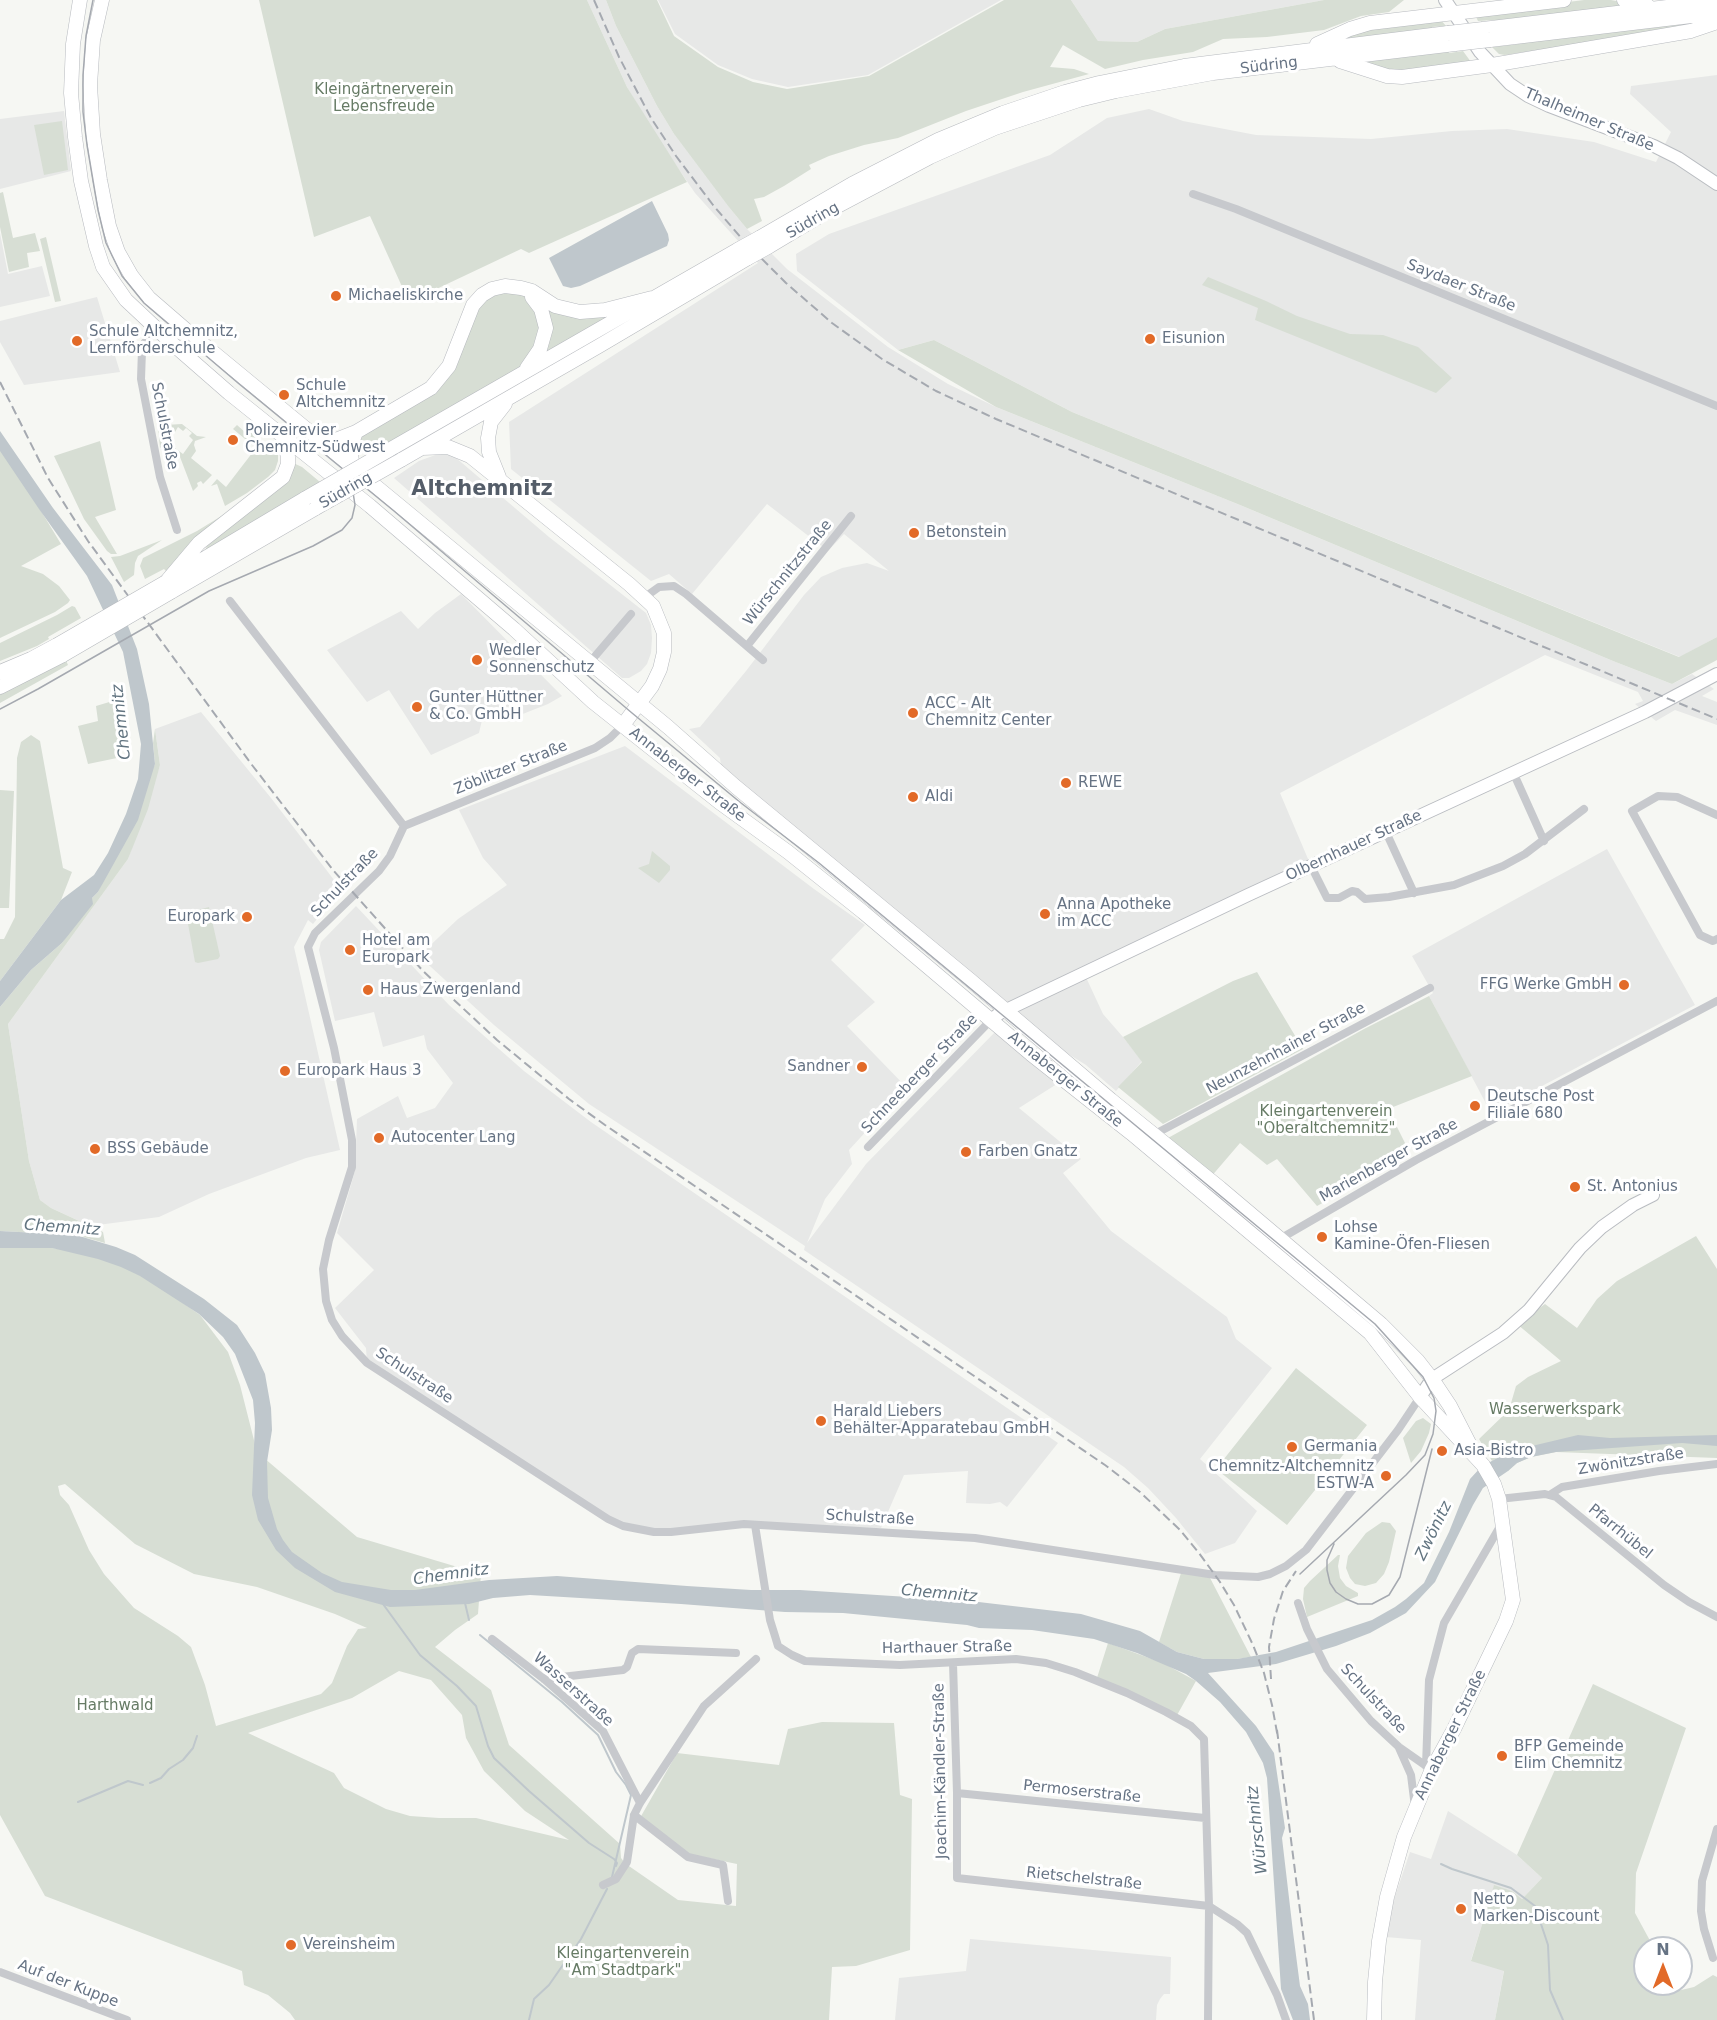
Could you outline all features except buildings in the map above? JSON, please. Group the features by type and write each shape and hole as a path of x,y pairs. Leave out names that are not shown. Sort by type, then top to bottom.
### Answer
{"main road":[{"name":"Annaberger Straße","path":"80,0 71,93 76,146 89,221 96,246 111,279 126,300 156,329 283,437 347,487 514,629 593,702 719,802 788,852 1155,1134 1279,1237 1395,1337 1418,1361 1450,1406 1494,1484 1499,1499 1513,1600 1506,1621 1454,1729 1429,1767 1404,1837 1387,1897 1378,1955 1374,2020"},
{"name":"Annaberger Straße","path":"102,0 91,63 91,107 103,197 109,226 118,252 131,275 149,297 186,330 640,703 1269,1249 1370,1333 1420,1397 1480,1462"},
{"path":"1301,51 1359,26 1449,6 1564,0"},
{"path":"1624,0 1659,8"},
{"name":"Südring","path":"1486,35 1717,1"},
{"name":"Südring","path":"764,242 861,180 963,129 1027,105 1099,83 1184,66 1301,51 1717,13"},
{"path":"1332,59 1394,77 1492,65 1691,31 1717,22"},
{"name":"Südring","path":"0,687 168,587 316,508 460,426 744,253 956,145 995,128 1054,108 1116,91 1196,76 1332,59 1452,38"},
{"name":"Südring","path":"168,587 306,498 485,394 652,298 744,253"},
{"path":"322,441 339,440 356,432 431,388 443,375 454,354 469,312 482,295 498,287 532,291 555,306 580,312 605,310 652,298"},
{"path":"521,288 541,309 546,328 540,349 525,371"},
{"path":"470,456 462,442 460,426 464,416 485,394"},
{"path":"501,481 491,459 488,438 491,422 511,396"},
{"path":"353,467 350,449 356,432"},
{"path":"168,587 199,543 283,477 288,465 288,457 283,437"},
{"path":"422,448 448,447 470,456 645,597 653,606 664,633 664,652 660,669 654,683 623,725"},
{"name":"Südring","path":"0,672 60,650"}],"street":[{"name":"Thalheimer Straße","path":"1449,6 1480,52 1510,84 1528,96 1654,146 1678,158 1717,184"},
{"name":"Saydaer Straße","path":"1193,194 1236,209 1717,406"},
{"name":"Schulstraße","path":"156,329 142,350 141,380 160,477 177,530"},
{"name":"Würschnitzstraße","path":"747,646 851,516"},
{"path":"645,597 659,587 674,586 763,660"},
{"path":"230,601 404,826"},
{"path":"590,662 631,614"},
{"name":"Olbernhauer Straße","path":"999,1014 1512,772 1645,712 1717,674"},
{"name":"Zöblitzer Straße","path":"404,826 595,748 623,725"},
{"path":"1512,772 1544,841"},
{"path":"1717,815 1677,796 1658,796 1632,811 1700,936 1713,941 1717,939"},
{"path":"1311,866 1327,898 1339,898 1352,891 1365,899 1454,885 1503,866 1544,841 1584,809"},
{"name":"Schulstraße","path":"404,826 390,856 379,871 315,933 308,947 334,1048 352,1140 352,1167 329,1240 323,1269 324,1290 332,1320 342,1336 367,1363 608,1520 623,1526 654,1532 755,1525 991,1539 1049,1551 1227,1576 1258,1577 1286,1566 1298,1558 1314,1541 1398,1430 1420,1397"},
{"path":"1386,832 1414,892"},
{"name":"Neunzehnhainer Straße","path":"1155,1134 1430,988"},
{"name":"Marienberger Straße","path":"1269,1249 1279,1237 1416,1160 1717,1001"},
{"name":"Schneeberger Straße","path":"868,1147 999,1014"},
{"path":"1420,1397 1432,1379 1503,1333 1529,1310 1580,1248 1602,1227 1633,1205 1653,1195"},
{"name":"Zwönitzstraße","path":"1551,1494 1562,1487 1717,1464"},
{"path":"1499,1499 1551,1494"},
{"name":"Pfarrhübel","path":"1551,1494 1664,1585 1717,1617"},
{"path":"1429,1767 1429,1680 1444,1623 1503,1522"},
{"name":"Harthauer Straße","path":"755,1525 770,1620 778,1646 792,1655 805,1661 900,1665 1016,1659 1046,1663 1127,1693 1176,1717 1191,1726 1204,1739 1209,1906 1208,2020"},
{"name":"Schulstraße","path":"1298,1603 1309,1633 1328,1669 1371,1721 1399,1748 1429,1767"},
{"name":"Wasserstraße","path":"492,1639 544,1679 603,1731 640,1803"},
{"path":"544,1679 623,1670 627,1667 632,1653 638,1649 736,1653"},
{"path":"603,1885 616,1879 627,1862 634,1815 704,1706 756,1659"},
{"name":"Joachim-Kändler-Straße","path":"953,1663 957,1878"},
{"name":"Schulstraße","path":"1399,1748 1411,1775 1415,1809"},
{"name":"Permoserstraße","path":"957,1793 1205,1818"},
{"path":"634,1815 688,1857 723,1865 728,1901"},
{"path":"1713,1958 1701,1911 1702,1881 1717,1829"},
{"name":"Rietschelstraße","path":"957,1878 1209,1906"},
{"path":"1209,1906 1247,1933 1277,1995 1286,2020"},
{"name":"Auf der Kuppe","path":"0,1972 127,2020"}],"shaded area":[{"path":"587,0 606,0 616,26 674,134 747,229 787,269 888,347 948,384 996,407 1240,505 1613,661 1672,684 1692,674 1714,689 1702,696 1717,702 1717,725 1675,710 1656,721 1635,704 1643,701 1638,692 1545,655 1280,793 1311,866 1084,973 1103,1014 1142,1061 1116,1091 1086,1065 1027,1028 722,773 720,758 689,729 700,727 804,595 821,577 842,568 867,563 889,571 844,534 828,551 767,504 692,594 669,574 651,581 511,469 509,422 758,263 695,193 660,142 627,87"},
{"path":"658,0 1001,0 868,75 788,87 752,79 718,65 675,34"},
{"path":"1071,0 1324,0 1165,29 1137,42 1098,41"},
{"path":"1717,75 1717,637 1680,657 1072,412 934,340 898,350 797,271 796,254 829,234 1050,155 1107,118 1149,109 1183,121 1256,135 1371,139 1452,131 1507,129 1594,142 1656,162 1671,132 1630,94 1631,86"},
{"path":"64,111 71,171 0,189 0,119"},
{"path":"652,201 668,234 667,246 580,286 571,288 563,286 549,258"},
{"path":"0,233 8,274 42,266 50,296 0,307"},
{"path":"97,297 120,372 24,385 0,342 0,321"},
{"path":"0,431 53,508 112,585 137,649 149,704 155,764 138,820 98,892 92,898 93,904 62,943 31,970 0,1007 0,981 61,900 94,875 108,853 126,814 138,779 141,744 123,652 87,576 0,451"},
{"path":"438,454 455,457 549,537 646,613 651,625 651,653 647,664 641,671 629,678 622,678 394,478 419,461"},
{"path":"461,594 562,696 505,721 498,713 482,720 479,733 431,755 389,690 367,702 327,650 401,611 418,629"},
{"path":"201,712 341,889 313,924 308,920 294,947 340,1150 306,1158 209,1194 159,1217 90,1226 51,1208 40,1200 29,1161 8,1024 128,859 160,765 155,729"},
{"path":"625,746 865,925 831,960 875,1002 847,1026 909,1090 882,1114 849,1150 852,1164 825,1199 807,1243 866,1164 995,1032 1060,1082 1019,1108 1081,1159 1063,1173 1111,1231 1227,1317 1236,1339 1272,1368 1200,1459 1257,1511 1235,1543 1205,1554 1176,1518 1148,1488 1124,1467 804,1250 805,1246 589,1104 494,1025 419,956 458,919 507,885 483,858 459,810"},
{"path":"1607,849 1695,1005 1491,1113 1429,996 1433,993 1412,956"},
{"path":"356,906 449,1005 524,1071 591,1122 1058,1443 1007,1507 1000,1502 966,1503 968,1471 904,1475 881,1528 770,1526 689,1531 623,1526 367,1363 366,1348 335,1308 374,1270 337,1233 355,1171 357,1119 398,1096 407,1118 435,1108 453,1083 427,1049 424,1035 383,1047 374,1012 335,1021 319,950 321,942"},
{"path":"0,1231 76,1235 116,1247 135,1255 204,1299 237,1325 265,1374 272,1430 267,1462 268,1498 277,1529 283,1540 292,1552 322,1573 342,1582 391,1590 415,1590 489,1580 557,1576 751,1590 800,1590 970,1601 1081,1614 1140,1631 1177,1652 1204,1659 1237,1659 1276,1652 1372,1620 1406,1599 1424,1583 1449,1532 1470,1479 1481,1467 1499,1457 1515,1450 1578,1435 1610,1438 1717,1435 1717,1446 1682,1443 1556,1452 1531,1457 1517,1463 1483,1488 1435,1582 1406,1613 1370,1633 1336,1646 1276,1664 1208,1673 1256,1726 1274,1753 1285,1828 1282,1838 1300,1986 1308,2004 1310,2020 1293,2020 1281,1989 1267,1778 1263,1763 1246,1732 1220,1702 1186,1674 1137,1653 1094,1639 1032,1630 979,1628 843,1613 785,1612 530,1595 493,1598 469,1604 390,1607 335,1592 295,1568 276,1550 258,1520 252,1495 255,1423 253,1400 235,1354 223,1337 199,1314 140,1276 98,1259 52,1248 0,1248"},
{"path":"1448,1811 1517,1855 1542,1878 1522,1899 1512,1891 1494,1886 1471,1960 1504,1970 1495,2020 1415,2020 1421,1940 1386,1937 1392,1905 1410,1852 1431,1859"},
{"path":"970,1939 1171,1957 1170,1994 1164,1994 1160,1999 1157,2005 1156,2020 895,2020 899,1978 966,1971"}],"green space":[{"name":"Kleingärtnerverein Lebensfreude","path":"259,0 587,0 627,87 687,182 529,253 521,249 409,302 370,216 314,237"},
{"path":"606,0 657,0 674,36 718,67 753,82 787,89 869,76 1004,0 1071,0 1098,41 1137,42 1165,29 1324,0 1404,0 1389,12 1361,16 1324,30 1267,37 1223,39 1193,52 1105,69 1063,45 1050,67 1074,69 1089,74 1023,92 966,111 898,138 864,145 809,165 811,169 784,186 764,197 754,199 762,221 747,229 674,134 616,26"},
{"path":"1584,0 1611,0 1636,5 1494,23 1494,20 1478,21 1476,17 1476,14 1480,13"},
{"path":"1713,19 1684,28 1505,55 1499,54 1492,47 1518,44 1518,42"},
{"path":"1441,20 1446,26 1432,27 1432,30 1332,41 1355,30"},
{"path":"1448,50 1449,53 1463,51 1471,62 1401,74 1356,62"},
{"path":"62,121 68,170 44,175 34,125"},
{"path":"3,192 13,238 35,233 40,251 27,253 29,267 9,272 0,227 0,193"},
{"path":"46,237 61,301 55,302 40,239"},
{"path":"1208,277 1297,316 1350,334 1383,335 1418,347 1452,378 1436,393 1255,320 1258,308 1202,285"},
{"path":"505,286 568,311 652,298 369,455 354,446 352,439 431,388 469,312"},
{"path":"934,340 1072,412 1679,657 1717,637 1717,660 1672,684 1613,661 1240,505 996,407 898,350"},
{"path":"182,424 197,436 206,437 195,441 196,451 191,458 212,475 203,484 201,481 197,483 198,486 193,491 180,457 165,444 160,448 158,426 171,437 167,442 183,454 193,440 189,436 192,433 186,428 183,431 178,427 175,432 165,425"},
{"path":"237,425 246,433 250,431 274,451 278,455 278,461 275,470 268,477 225,506 217,484 211,486 217,479 226,487 256,448 233,429"},
{"path":"100,441 116,510 95,517 117,554 107,551 84,519 54,456"},
{"path":"0,443 61,544 21,566 43,574 59,586 70,600 55,612 0,638"},
{"path":"291,462 302,467 320,482 205,551 207,546 284,481"},
{"path":"241,504 173,567 145,579 140,566 143,558 197,531"},
{"path":"162,540 138,556 134,575 124,582 111,557 120,556"},
{"path":"72,606 81,618 37,646 0,661 0,643"},
{"path":"65,658 68,665 0,703 0,692"},
{"path":"116,700 127,734 117,758 88,764 78,726 98,721 96,706"},
{"path":"155,729 160,765 148,809 128,859 8,1024 29,1161 40,1200 51,1208 103,1232 105,1243 76,1235 0,1231 0,1007 31,970 62,943 98,892 155,764 153,743"},
{"path":"31,735 40,741 63,868 72,872 61,900 0,981 0,939 4,939 15,917 17,758 21,742"},
{"path":"0,790 14,791 9,908 0,908"},
{"path":"652,851 670,866 670,870 659,883 638,868 649,864"},
{"path":"209,907 220,956 218,959 198,963 195,962 186,913"},
{"name":"Kleingartenverein \"Oberaltchemnitz\"","path":"1257,972 1303,1049 1163,1124 1118,1087 1142,1062 1123,1037 1233,981"},
{"name":"Kleingartenverein \"Oberaltchemnitz\"","path":"1429,996 1472,1076 1388,1109 1411,1155 1317,1206 1277,1159 1267,1165 1240,1143 1210,1178 1168,1138 1364,1029"},
{"name":"Wasserwerkspark","path":"1696,1236 1717,1269 1717,1458 1556,1452 1531,1457 1517,1463 1508,1471 1499,1457 1492,1461 1479,1439 1509,1410 1516,1386 1528,1377 1561,1361 1517,1324 1545,1304 1577,1328 1597,1299 1617,1281"},
{"path":"0,1248 52,1248 101,1253 132,1267 200,1315 228,1352 240,1385 257,1452 357,1537 481,1574 478,1614 435,1647 491,1690 509,1745 620,1844 621,1858 626,1864 678,1900 736,1906 737,1864 689,1854 640,1818 677,1753 779,1765 788,1729 822,1722 894,1723 900,1795 912,1799 910,1950 856,1966 832,1967 829,2020 295,2020 268,1995 244,1985 242,1971 45,1896 0,1815","holes":["65,1484 135,1544 194,1574 257,1587 335,1614 367,1628 358,1629 347,1646 332,1683 321,1694 216,1726 205,1685 191,1647 134,1608 104,1574 89,1550 69,1505 60,1495 58,1486","399,1671 431,1680 462,1715 466,1738 484,1771 525,1811 569,1840 476,1818 410,1816 386,1809 344,1788 334,1773 248,1733 352,1698"]},
{"name":"Germania","path":"1296,1368 1367,1425 1287,1525 1216,1469"},
{"path":"1423,1418 1431,1424 1429,1433 1421,1451 1411,1463 1403,1438 1416,1421"},
{"path":"1382,1522 1390,1523 1396,1531 1384,1574 1376,1583 1365,1586 1355,1584 1346,1568 1348,1556 1366,1533"},
{"path":"1340,1555 1338,1566 1340,1578 1346,1586 1358,1593 1358,1596 1307,1617 1303,1599 1304,1588"},
{"path":"1182,1570 1208,1574 1251,1657 1204,1659 1177,1652 1159,1642"},
{"path":"1108,1643 1163,1663 1196,1681 1176,1717 1096,1681"},
{"path":"1593,1684 1686,1728 1636,1873 1635,1913 1647,1936 1633,1936 1633,1996 1693,1996 1693,1987 1713,1975 1717,1977 1717,2020 1495,2020 1504,1971 1471,1961 1494,1885 1512,1891 1522,1899 1542,1878 1517,1855"}],"waterway":[{"path":"465,1603 469,1620"},
{"path":"383,1604 420,1655 457,1686 476,1706 494,1758 589,1843 614,1859 616,1866"},
{"path":"480,1635 562,1702 598,1735 616,1772 626,1785 631,1795 612,1877"},
{"path":"150,1783 161,1778 169,1769 183,1760 193,1748 197,1736"},
{"path":"78,1802 128,1781 143,1785"},
{"path":"1441,1864 1511,1888 1535,1906 1548,1945 1550,1990 1563,2020"},
{"path":"529,2020 534,1999 549,1985 581,1939 607,1889"}],"tram line":[{"path":"93,0 86,36 83,75 83,112 87,145 106,243 122,276 144,303 632,713 741,803 819,863 1375,1324 1423,1377 1434,1398 1436,1411 1433,1434 1425,1455 1300,1574"},
{"path":"0,709 209,591 313,546 342,530 352,518 355,505 352,486 347,476"},
{"path":"1334,1544 1327,1560 1327,1570 1330,1583 1336,1592 1358,1604 1372,1604 1389,1595 1400,1577 1432,1449"}],"railway":[{"path":"594,0 619,57 651,118 713,205 743,240 786,283 832,323 882,359 936,391 996,419 1717,719"},
{"path":"0,382 48,478 88,541 252,765 333,870 423,971 497,1040 569,1099 1105,1465 1140,1492 1180,1530 1220,1582 1234,1605 1264,1673 1278,1738"},
{"path":"1271,1679 1269,1647 1274,1619 1283,1591 1296,1571"},
{"path":"1277,1730 1314,2020"}],"place":[{"name":"Michaeliskirche","path":"336,296"},
{"name":"Eisunion","path":"1150,339"},
{"name":"Schule Altchemnitz, Lernförderschule","path":"77,341"},
{"name":"Schule Altchemnitz","path":"284,395"},
{"name":"Polizeirevier Chemnitz-Südwest","path":"233,440"},
{"name":"Betonstein","path":"914,533"},
{"name":"Wedler Sonnenschutz","path":"477,660"},
{"name":"Gunter Hüttner & Co. GmbH","path":"417,707"},
{"name":"ACC - Alt Chemnitz Center","path":"913,713"},
{"name":"REWE","path":"1066,783"},
{"name":"Aldi","path":"913,797"},
{"name":"Anna Apotheke im ACC","path":"1045,914"},
{"name":"Europark","path":"247,917"},
{"name":"Hotel am Europark","path":"350,950"},
{"name":"FFG Werke GmbH","path":"1624,985"},
{"name":"Haus Zwergenland","path":"368,990"},
{"name":"Sandner","path":"862,1067"},
{"name":"Europark Haus 3","path":"285,1071"},
{"name":"Deutsche Post Filiale 680","path":"1475,1106"},
{"name":"Autocenter Lang","path":"379,1138"},
{"name":"BSS Gebäude","path":"95,1149"},
{"name":"Farben Gnatz","path":"966,1152"},
{"name":"St. Antonius","path":"1575,1187"},
{"name":"Lohse Kamine-Öfen-Fliesen","path":"1322,1237"},
{"name":"Harald Liebers Behälter-Apparatebau GmbH","path":"821,1421"},
{"name":"Germania","path":"1292,1447"},
{"name":"Asia-Bistro","path":"1442,1451"},
{"name":"Chemnitz-Altchemnitz ESTW-A","path":"1386,1476"},
{"name":"BFP Gemeinde Elim Chemnitz","path":"1502,1756"},
{"name":"Netto Marken-Discount","path":"1461,1909"},
{"name":"Vereinsheim","path":"291,1945"}],"district":[{"name":"Altchemnitz","path":"482,490"}],"water label":[{"name":"Chemnitz","path":"122,722"},
{"name":"Chemnitz","path":"62,1228"},
{"name":"Zwönitz","path":"1434,1531"},
{"name":"Chemnitz","path":"451,1575"},
{"name":"Chemnitz","path":"939,1594"},
{"name":"Würschnitz","path":"1258,1830"}],"park label":[{"name":"Harthwald","path":"115,1706"},
{"name":"Kleingartenverein \"Am Stadtpark\"","path":"623,1962"}]}
